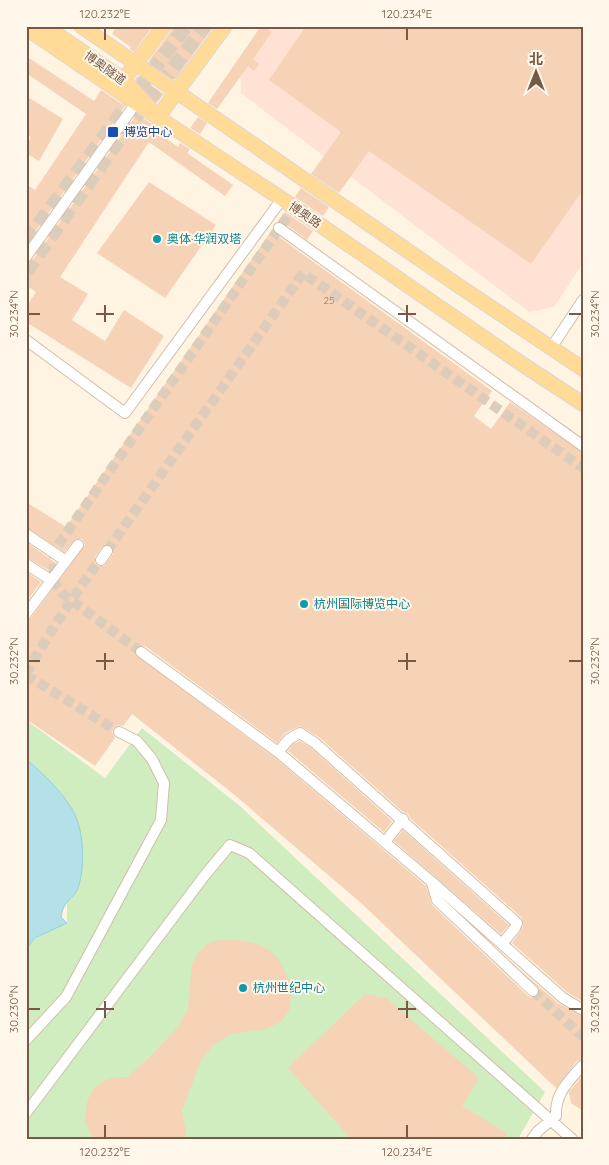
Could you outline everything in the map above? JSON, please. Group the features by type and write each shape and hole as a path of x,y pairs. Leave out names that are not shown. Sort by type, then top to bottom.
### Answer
{"main road":[{"name":"博奥隧道","path":"45,26 158,117"},
{"path":"81,26 583,369"},
{"path":"120,85 164,26"},
{"path":"158,117 225,26"},
{"name":"博奥路","path":"26,28 120,85 136,104 282,199 583,404"}],"street":[{"path":"26,257 136,104"},
{"path":"26,340 125,413 282,199"},
{"path":"279,228 583,446"},
{"path":"551,348 583,300"},
{"path":"26,534 66,561"},
{"path":"26,614 78,545"},
{"path":"26,564 51,580"},
{"path":"141,652 278,752 432,882 563,998 583,1010"},
{"path":"26,1040 66,997 161,820 164,783 152,759 142,747 119,732"},
{"path":"278,752 289,739 300,733 316,743 517,922 515,928 502,944"},
{"path":"384,842 403,819"},
{"path":"26,1113 205,875 230,846 249,853 572,1139"},
{"path":"432,882 437,900 532,991"},
{"path":"532,1139 556,1116 555,1107 558,1096 582,1066"}],"shaded area":[{"path":"262,26 583,26 583,263 554,307 529,312 241,93 240,67"}],"green space":[{"name":"杭州世纪中心","path":"26,720 105,778 142,728 240,806 545,1092 518,1139 26,1139 26,949 35,939 67,922 67,900 77,891 62,794 26,760"}],"water":[{"path":"26,760 54,785 72,808 82,841 82,871 78,888 62,911 61,917 67,923 35,938 26,949"}],"building":[{"path":"117,26 153,26 134,52 130,49 131,47 112,34"},
{"path":"173,26 214,26 175,80 148,62"},
{"path":"261,26 265,26 272,32 253,59 259,64 254,71 248,66 217,109 208,103"},
{"path":"306,26 583,26 583,190 531,264 369,151 339,193 311,174 341,132 269,80"},
{"path":"26,56 94,101 101,90 125,106 26,245 26,184 35,190 86,114 26,73"},
{"path":"138,76 164,94 157,103 135,79"},
{"path":"26,96 63,119 39,161 26,153 26,146 31,137 26,134"},
{"path":"137,114 158,128 156,131 178,147 180,143 190,149 187,153 233,185 225,196 149,142 60,277 88,294 72,320 105,341 124,310 164,336 131,388 26,322 26,307 36,292 26,285 26,264 32,261"},
{"path":"198,117 207,123 200,134 190,128"},
{"name":"奥体·华润双塔","path":"149,182 216,225 165,298 97,253"},
{"path":"301,188 329,207 323,216 295,197"},
{"path":"285,212 313,231 307,240 283,222 278,221"},
{"name":"杭州国际博览中心","path":"272,230 492,391 474,416 491,429 510,402 583,453 583,1002 567,992 512,943 523,926 522,918 410,818 408,814 403,812 319,737 300,726 285,733 277,743 145,646 138,646 134,651 135,654 274,757 426,886 432,905 528,996 532,998 538,996 539,989 518,968 558,1003 583,1017 583,1059 577,1061 556,1088 361,903 231,792 132,714 123,726 118,725 113,729 112,733 115,738 95,766 26,719 26,621 31,618 85,545 82,539 76,539 64,552 26,527 26,502 66,527","holes":["108,544 113,548 113,554 104,566 98,566 95,563 95,557 102,547"]},
{"path":"26,542 56,563 50,571 26,557"},
{"path":"26,572 41,582 26,602"},
{"path":"300,741 311,748 392,821 384,832 288,751 293,744"},
{"path":"403,830 509,925 501,934 394,841"},
{"path":"220,940 238,940 260,945 272,952 280,962 291,983 292,993 289,1010 282,1021 266,1029 230,1034 213,1045 201,1060 182,1111 186,1131 185,1139 93,1139 85,1121 87,1102 93,1089 104,1081 115,1077 127,1077 149,1058 176,1029 188,1010 192,964 199,952 209,943"},
{"path":"365,994 386,998 479,1078 462,1106 507,1133 504,1139 351,1139 288,1068"},
{"path":"583,1075 583,1111 571,1103 569,1092"}],"tunnel":[{"path":"26,241 186,26"},
{"path":"26,272 131,123 205,26"},
{"path":"141,652 63,594 55,583 53,561 58,545 294,207"},
{"path":"107,551 303,273 583,468"},
{"path":"26,674 42,646 96,565"},
{"path":"26,675 119,732"},
{"path":"533,991 583,1037"}],"place":[{"name":"博览中心","path":"113,132"},
{"name":"奥体·华润双塔","path":"157,239"},
{"name":"杭州国际博览中心","path":"304,604"},
{"name":"杭州世纪中心","path":"243,988"}]}
